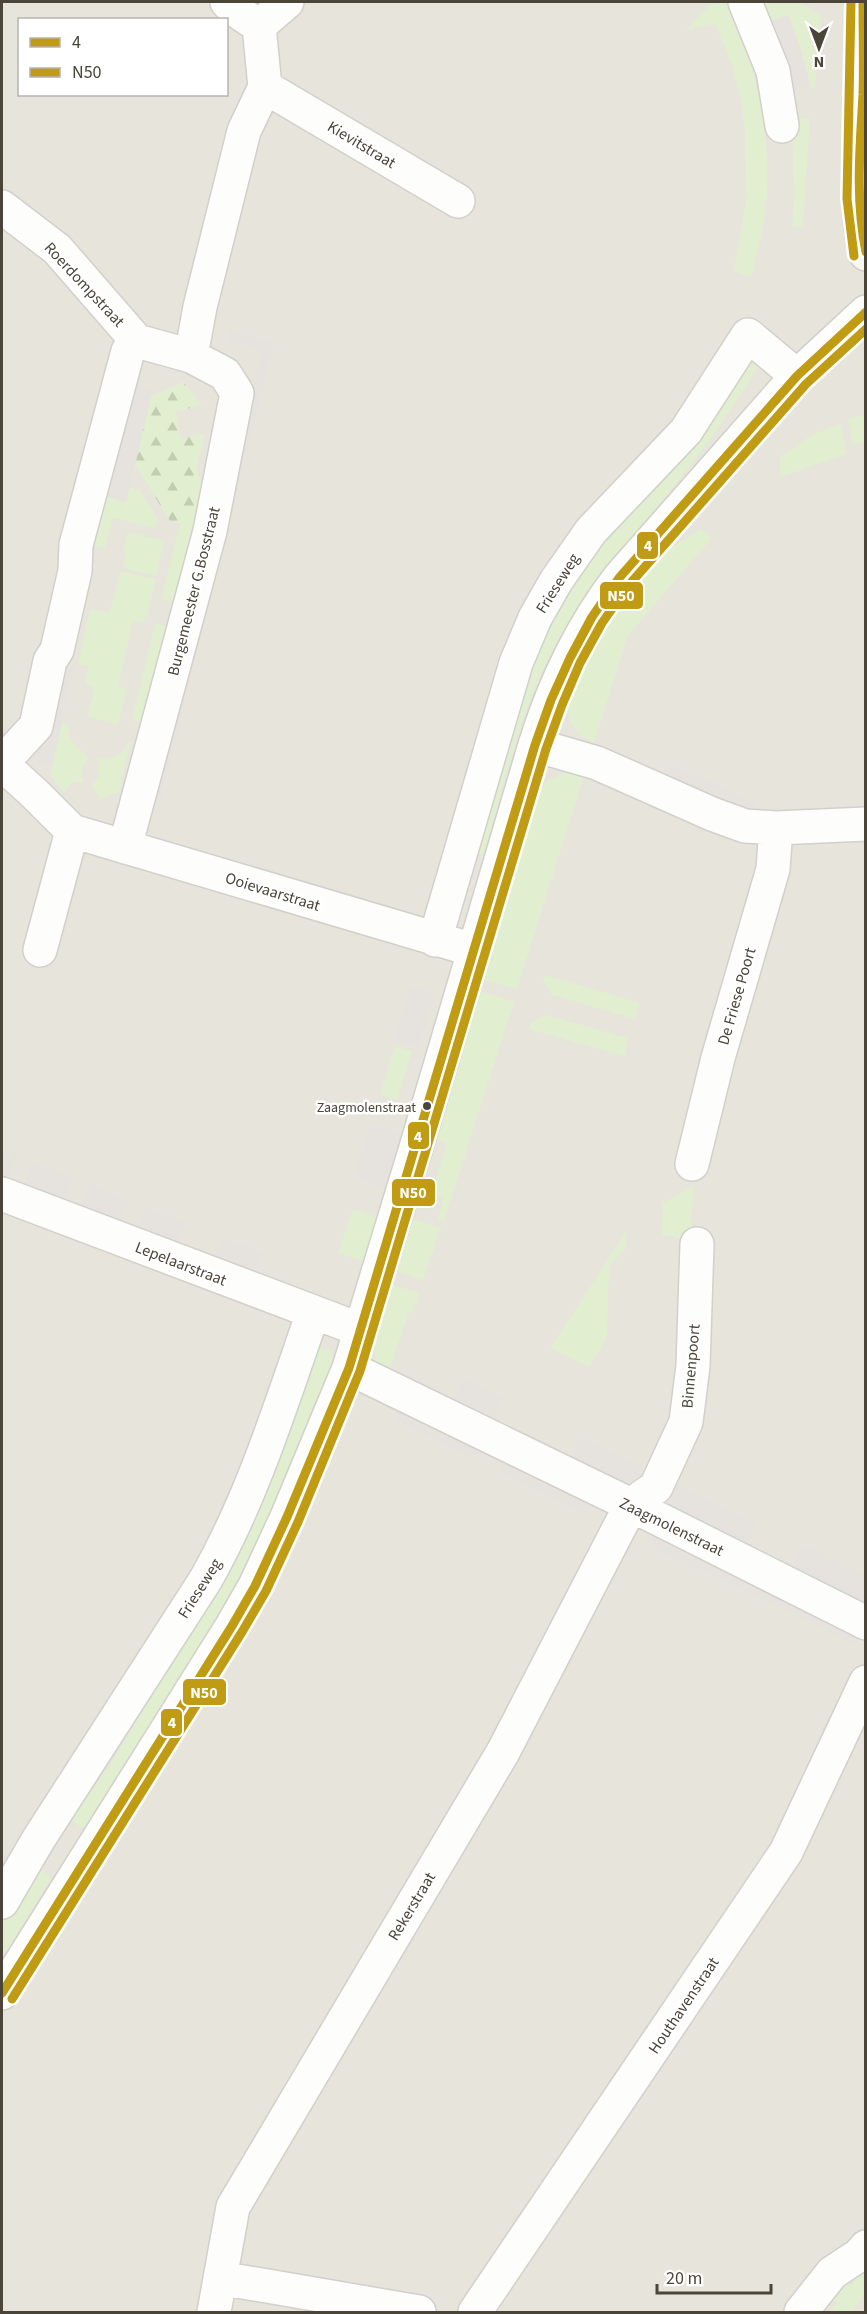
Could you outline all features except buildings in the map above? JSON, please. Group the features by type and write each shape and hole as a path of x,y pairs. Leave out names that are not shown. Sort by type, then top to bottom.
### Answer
{"street":[{"path":"227,2 259,26"},
{"path":"259,26 287,2"},
{"path":"745,2 773,71 782,126"},
{"path":"863,2 864,95 858,204 866,254"},
{"path":"190,356 244,131 265,87 259,26"},
{"name":"Kievitstraat","path":"265,87 458,201"},
{"name":"Roerdompstraat","path":"2,207 57,249 137,341"},
{"path":"2,1993 255,1586 287,1517 349,1368 535,745 548,704 565,665 599,604 619,578 797,376 866,312"},
{"name":"Frieseweg","path":"435,940 516,663 535,618 556,581 591,531 686,431 748,335 797,376"},
{"path":"2,764 36,726 50,661 57,650 75,571 76,545 128,351 137,341"},
{"name":"Burgemeester G.Bosstraat","path":"125,847 210,531 237,393 225,374 190,356 137,341"},
{"path":"535,745 597,763 712,814 745,826 776,828 866,824"},
{"name":"Ooievaarstraat","path":"2,764 72,831 435,940 474,949"},
{"name":"De Friese Poort","path":"692,1164 718,1058 773,869 776,828"},
{"path":"40,950 72,831"},
{"name":"Lepelaarstraat","path":"2,1194 361,1330"},
{"name":"Binnenpoort","path":"631,1505 656,1487 686,1422 693,1365 697,1244"},
{"name":"Frieseweg","path":"2,1902 38,1840 206,1579 224,1547 248,1496 313,1313"},
{"name":"Zaagmolenstraat","path":"349,1368 631,1505 866,1623"},
{"name":"Rekerstraat","path":"214,2313 233,2207 503,1752 631,1505"},
{"name":"Houthavenstraat","path":"475,2313 786,1852 866,1682"},
{"path":"38,1840 80,1867"},
{"path":"801,2313 832,2273 859,2256 866,2247"},
{"path":"220,2278 419,2313"}],"shaded area":[{"path":"2,2 865,2 865,2312 2,2312"},
{"path":"786,15 789,16 800,47 810,84 808,87 787,92 770,22"},
{"path":"229,331 272,341 274,345 210,599 198,602 262,350 224,340"},
{"path":"126,384 153,389 126,502 100,495"},
{"path":"193,635 200,637 200,640 160,804 149,801"},
{"path":"58,660 75,664 52,764 36,760"},
{"path":"671,765 758,803 759,811 663,773"},
{"path":"410,987 434,992 419,1047 397,1041 395,1038"},
{"path":"375,1125 402,1133 385,1191 355,1179 354,1176 371,1126"},
{"path":"2,1150 17,1156 9,1179 2,1176"},
{"path":"33,1162 73,1178 65,1201 22,1184 25,1184"},
{"path":"89,1184 129,1200 121,1222 78,1207 81,1206"},
{"path":"146,1207 185,1223 177,1244 137,1228"},
{"path":"222,1238 263,1253 253,1276 214,1258"},
{"path":"463,1379 502,1398 490,1423 451,1404"},
{"path":"397,1409 480,1450 472,1457 396,1421"},
{"path":"580,1436 644,1468 632,1492 568,1461"},
{"path":"501,1460 592,1506 585,1513 500,1471"},
{"path":"678,1484 756,1522 744,1547 666,1509"},
{"path":"651,1534 861,1638 857,1637 854,1643 850,1643 651,1546"},
{"path":"802,1545 865,1576 865,1607 790,1570"}],"green space":[{"path":"713,2 728,4 747,53 764,127 768,178 766,205 751,277 734,271 746,201 745,135 741,99 732,66 715,23 685,31"},
{"path":"757,2 800,2 821,16 815,89 808,87 810,84 789,16 770,22"},
{"path":"810,118 803,228 792,226 794,195 792,120"},
{"path":"748,361 757,368 728,413 687,470 608,567 562,633 538,680 529,704 483,856 471,852 536,653 568,590 592,556 692,447"},
{"path":"183,382 202,405 175,412 181,439 205,433 196,470 203,486 194,527 170,521 135,465 151,396"},
{"path":"865,415 865,442 853,445 848,419"},
{"path":"840,423 847,454 780,477 780,457 810,436"},
{"path":"129,487 140,490 158,519 155,528 113,518 105,548 90,545 100,495"},
{"path":"180,523 194,527 175,602 161,599"},
{"path":"701,529 712,538 628,635 594,743 579,734 570,720 568,709 571,694 580,674 608,626 656,562 671,548"},
{"path":"128,532 164,541 156,576 123,568 126,554 123,553"},
{"path":"121,571 156,579 147,617 143,623 133,621 118,686 127,689 118,725 87,716 95,687 85,684 89,667 78,664 90,609 109,613"},
{"path":"155,623 168,627 145,723 132,720"},
{"path":"62,724 69,725 71,740 88,757 81,772 84,783 72,783 64,792 50,776"},
{"path":"131,741 119,792 100,799 91,784 99,777 97,767 99,759 117,755 124,750"},
{"path":"564,773 584,776 517,989 484,980 538,795 547,781"},
{"path":"545,975 640,1003 635,1019 552,995 543,980"},
{"path":"479,991 514,1002 444,1221 438,1219 443,1198 431,1194 447,1143 436,1140"},
{"path":"546,1015 628,1038 625,1056 529,1029 530,1023"},
{"path":"395,1046 412,1051 397,1100 380,1095"},
{"path":"694,1186 690,1240 662,1235 663,1203"},
{"path":"353,1209 377,1217 364,1262 338,1253"},
{"path":"413,1219 441,1228 423,1280 398,1272"},
{"path":"626,1232 626,1248 609,1266 607,1337 589,1367 550,1348"},
{"path":"393,1285 419,1293 412,1313 409,1312 388,1373 377,1366 374,1351"},
{"path":"325,1348 331,1351 334,1362 283,1485 249,1557 191,1661 83,1829 71,1820 108,1768 226,1573 317,1349"},
{"path":"37,1867 51,1879 2,1957 2,1924"},
{"path":"865,2267 865,2295 852,2312 830,2312 837,2303 831,2297 837,2289 849,2283 852,2285"}],"transit line":[{"name":"N50","path":"851,2 847,199 854,256"},
{"name":"4","path":"863,2 859,193 866,252"},
{"name":"4","path":"2,1993 232,1626 255,1586 287,1517 349,1368 535,745 551,700 570,658 592,617 619,578 797,376 866,312"},
{"name":"N50","path":"12,1999 242,1632 266,1591 298,1522 360,1371 546,749 580,663 602,623 628,586 806,384 866,329"}],"place":[{"name":"Zaagmolenstraat","path":"427,1106"}]}
